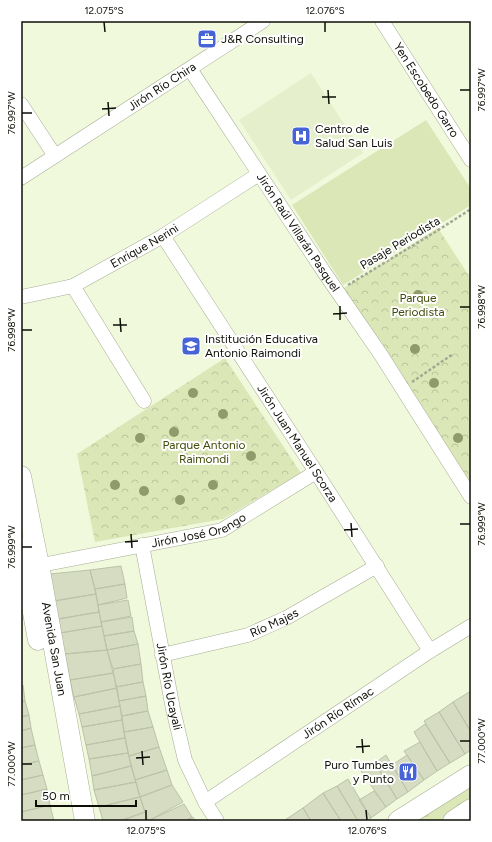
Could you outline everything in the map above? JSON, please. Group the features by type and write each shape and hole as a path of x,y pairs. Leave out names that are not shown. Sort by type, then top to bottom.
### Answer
{"street":[{"name":"Jirón Río Chira","path":"21,178 263,21"},
{"name":"Yen Escobedo Garro","path":"382,21 471,160"},
{"name":"Jirón Raúl Villarán Pasquel","path":"190,68 402,388 471,497"},
{"path":"21,104 55,156"},
{"name":"Enrique Nerini","path":"21,297 73,286 163,236 259,174"},
{"name":"Jirón Juan Manuel Scorza","path":"163,236 377,566 430,651"},
{"path":"73,286 144,401"},
{"name":"Jirón José Orengo","path":"28,568 222,530 316,472"},
{"name":"Avenida San Juan","path":"21,476 28,568 71,821"},
{"name":"Jirón Río Ucayali","path":"142,545 162,655 185,760 205,802 217,821"},
{"name":"Avenida San Juan","path":"21,547 28,568 85,821"},
{"name":"Río Majes","path":"162,655 248,635 286,618 377,566"},
{"name":"Jirón Río Rímac","path":"205,802 430,651 471,626"},
{"path":"398,821 471,775"},
{"path":"453,821 471,809"}],"path":[{"name":"Pasaje Periodista","path":"337,291 471,209"},
{"path":"402,388 453,354"}],"shaded area":[{"name":"Centro de Salud San Luis","path":"311,73 363,153 291,200 239,120"}],"green space":[{"path":"426,120 471,189 471,205 343,285 292,205"},
{"name":"Parque Periodista","path":"438,228 471,279 471,478 468,480 344,288"},
{"name":"Parque Antonio Raimondi","path":"225,358 301,473 223,519 95,542 77,454"},
{"path":"471,784 471,802 441,821 415,821"}],"building":[{"path":"121,566 125,584 95,589 90,570"},
{"path":"90,570 96,594 54,601 50,574"},
{"path":"125,584 127,598 98,605 95,589"},
{"path":"96,594 99,612 58,619 54,601"},
{"path":"128,600 131,616 101,622 98,605"},
{"path":"99,612 102,626 60,633 58,619"},
{"path":"132,617 134,631 104,636 101,622"},
{"path":"102,626 107,650 65,654 60,633"},
{"path":"134,631 138,644 107,650 104,636"},
{"path":"138,644 141,664 113,669 107,650"},
{"path":"107,650 113,673 70,680 65,654"},
{"path":"141,664 143,682 116,687 113,669"},
{"path":"113,673 117,688 74,697 70,680"},
{"path":"143,682 146,696 119,701 116,687"},
{"path":"23,685 25,701 21,701 21,686"},
{"path":"117,688 120,706 79,714 74,697"},
{"path":"471,691 471,732 453,702"},
{"path":"146,696 148,711 122,716 119,701"},
{"path":"21,701 25,701 29,715 21,717"},
{"path":"453,702 471,732 471,750 465,754 439,712"},
{"path":"120,706 122,720 82,727 79,714"},
{"path":"148,711 153,727 124,732 122,716"},
{"path":"439,712 465,754 450,763 424,721"},
{"path":"29,715 31,728 21,731 21,717"},
{"path":"122,720 125,738 86,745 82,727"},
{"path":"425,724 450,763 437,771 414,732"},
{"path":"153,727 159,747 129,756 124,732"},
{"path":"31,728 35,745 21,748 21,731"},
{"path":"125,738 128,753 89,759 86,745"},
{"path":"420,742 437,771 424,780 404,751"},
{"path":"35,745 39,761 21,765 21,748"},
{"path":"159,747 167,770 135,780 129,756"},
{"path":"128,753 131,766 92,776 89,759"},
{"path":"386,755 408,792 397,799 375,763"},
{"name":"Puro Tumbes y Punto","path":"407,755 424,780 408,792 392,765"},
{"path":"39,761 43,775 21,780 21,765"},
{"path":"375,763 397,799 386,807 361,771"},
{"path":"131,766 136,782 94,790 92,776"},
{"path":"167,770 172,785 140,797 135,780"},
{"path":"43,775 47,789 21,795 21,780"},
{"path":"348,779 371,818 366,821 358,821 337,786"},
{"path":"136,782 140,797 99,807 94,790"},
{"path":"172,785 183,802 148,821 140,797"},
{"path":"337,786 358,821 341,821 323,793"},
{"path":"47,789 50,805 21,812 21,795"},
{"path":"374,791 386,807 371,818 359,800"},
{"path":"323,793 341,821 311,821 303,808"},
{"path":"140,797 145,812 119,821 103,821 99,807"},
{"path":"184,804 192,817 185,821 148,821"},
{"path":"50,805 54,821 22,821 21,812"},
{"path":"303,808 311,821 285,821 285,820"},
{"path":"145,812 148,821 121,821"},
{"path":"193,817 195,821 186,821"}],"place":[{"name":"J&R Consulting","path":"207,39"},
{"name":"Centro de Salud San Luis","path":"301,136"},
{"name":"Institución Educativa Antonio Raimondi","path":"191,346"},
{"name":"Puro Tumbes y Punto","path":"408,772"}]}
